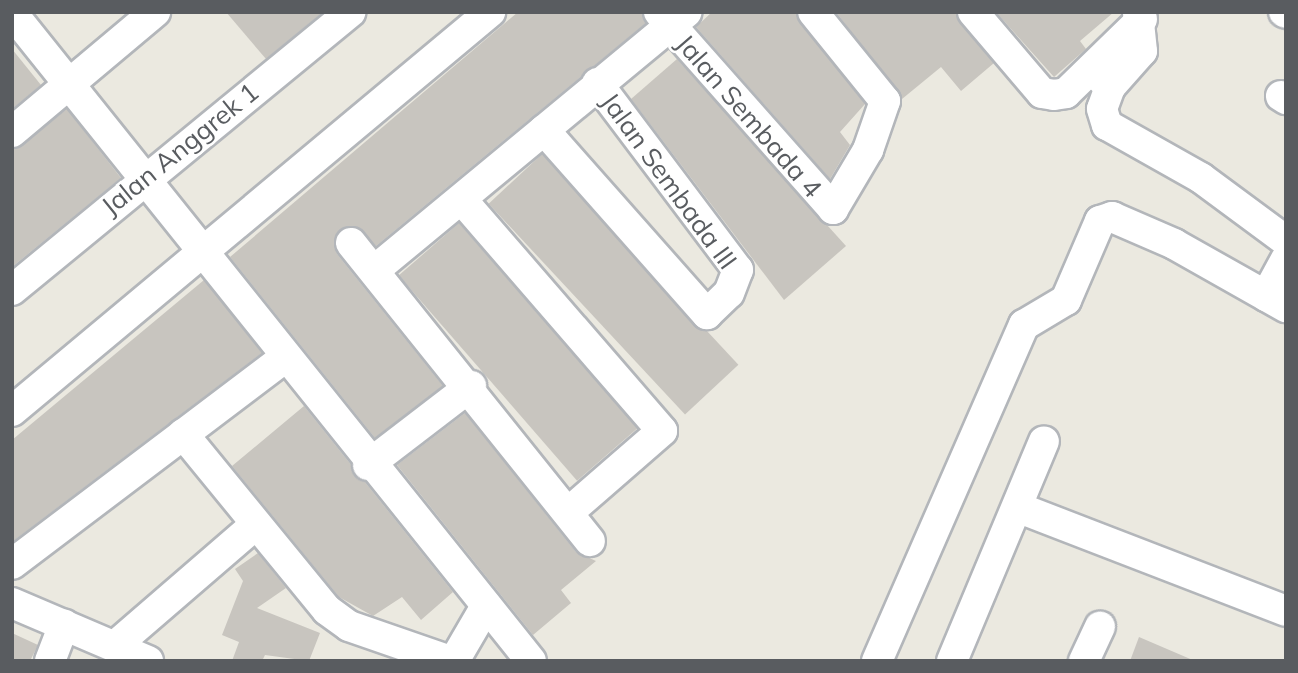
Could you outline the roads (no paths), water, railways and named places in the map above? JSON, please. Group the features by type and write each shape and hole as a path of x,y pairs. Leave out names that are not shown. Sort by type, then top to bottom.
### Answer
{"street":[{"path":"12,132 155,12"},
{"name":"Jalan Anggrek 1","path":"12,290 140,180 351,12"},
{"path":"12,411 199,252 490,12"},
{"name":"Jalan Sembada 4","path":"672,17 828,207 836,208 861,162 885,101 813,12"},
{"path":"973,12 1042,93 1066,93 1101,78"},
{"path":"12,13 140,180 368,465 531,661"},
{"path":"1140,15 1101,78 1102,109 1107,125 1201,178 1286,241"},
{"path":"376,270 463,201 672,17"},
{"name":"Jalan Sembada III","path":"544,130 707,314 729,292 738,270 597,83"},
{"path":"463,201 662,431 570,512"},
{"path":"877,661 1024,325 1066,300 1100,221 1112,217 1162,239 1276,301 1286,259"},
{"path":"351,243 471,386 590,541"},
{"path":"12,564 284,358"},
{"path":"368,465 471,386"},
{"path":"183,434 256,524 338,618 452,661 486,606"},
{"path":"952,661 1019,508 1044,441"},
{"path":"1019,508 1286,611"},
{"path":"123,640 256,524"},
{"path":"12,581 123,640 148,661"},
{"path":"12,603 64,625 123,640"},
{"path":"50,661 64,625"},
{"path":"1084,661 1100,626"}]}
